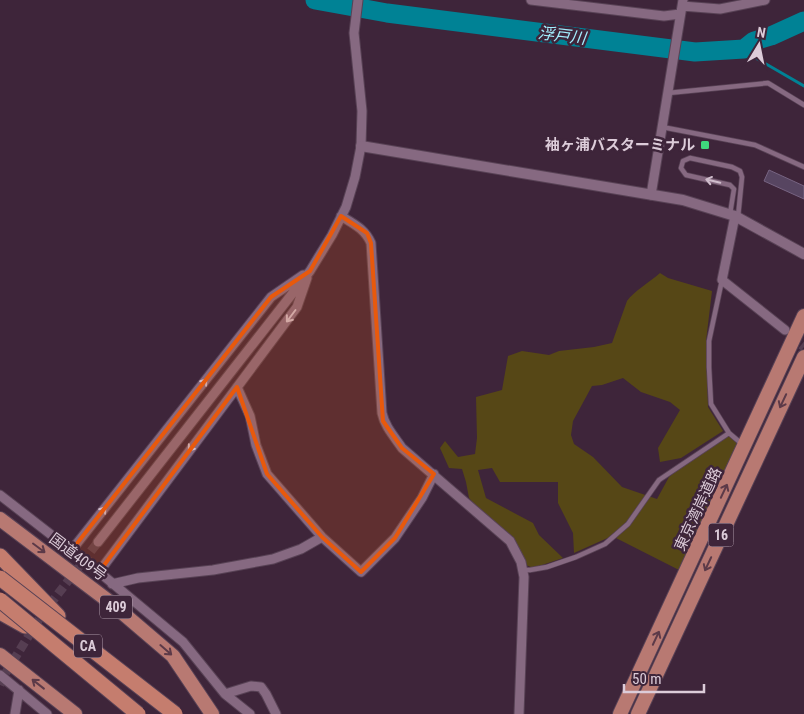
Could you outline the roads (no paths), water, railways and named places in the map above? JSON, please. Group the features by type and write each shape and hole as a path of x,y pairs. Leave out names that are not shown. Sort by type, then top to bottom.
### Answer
{"highway":[{"name":"東京湾岸道路","path":"620,714 804,316"},
{"name":"16","path":"638,714 804,357"},
{"name":"国道409号","path":"0,519 111,602 173,656 212,714"},
{"path":"0,556 55,614 174,714"},
{"name":"CA","path":"0,578 174,714"},
{"name":"CA","path":"0,600 138,714"},
{"path":"0,612 69,651 148,714"},
{"path":"0,655 75,714"}],"street":[{"path":"98,542 310,271 346,207 355,177 361,146 362,111 354,33 358,0"},
{"path":"531,0 664,16 682,7 720,9 764,0"},
{"path":"651,195 682,7"},
{"path":"361,146 683,200 734,216 804,254"},
{"path":"341,216 367,233 371,243 384,421 402,448 510,541 521,562 524,577 519,714"},
{"path":"734,216 722,280 785,330"},
{"path":"99,572 298,307 310,271"},
{"path":"71,551 271,297 310,271"},
{"path":"237,387 250,416 256,445 267,474 322,536 361,572 394,538 422,498 434,474"},
{"path":"0,495 99,572 184,642 225,694 250,714"},
{"path":"112,584 138,578 213,570 273,559 301,550 322,536"},
{"path":"0,675 46,714"},
{"path":"225,694 251,686 261,687 276,714"},
{"path":"15,714 19,690"}],"lane":[{"path":"668,93 768,83 804,105"},
{"path":"662,127 755,144 804,167"},
{"path":"690,158 732,166 740,171 742,184 734,216 734,189 730,185 686,175 681,168 683,161 690,158"},
{"path":"722,280 709,341 708,367 711,404 729,433 738,442 745,445"},
{"path":"522,570 547,567 605,544 628,524 659,480 729,433"}],"waterway":[{"name":"浮戸川","path":"315,0 387,13 695,52 744,49 754,41 771,36 804,21"},
{"path":"744,49 754,57 804,86"}],"tunnel":[{"path":"791,336 804,347"},
{"path":"0,685 41,616 98,542"}],"place":[{"name":"袖ヶ浦バスターミナル","path":"705,145"}]}
